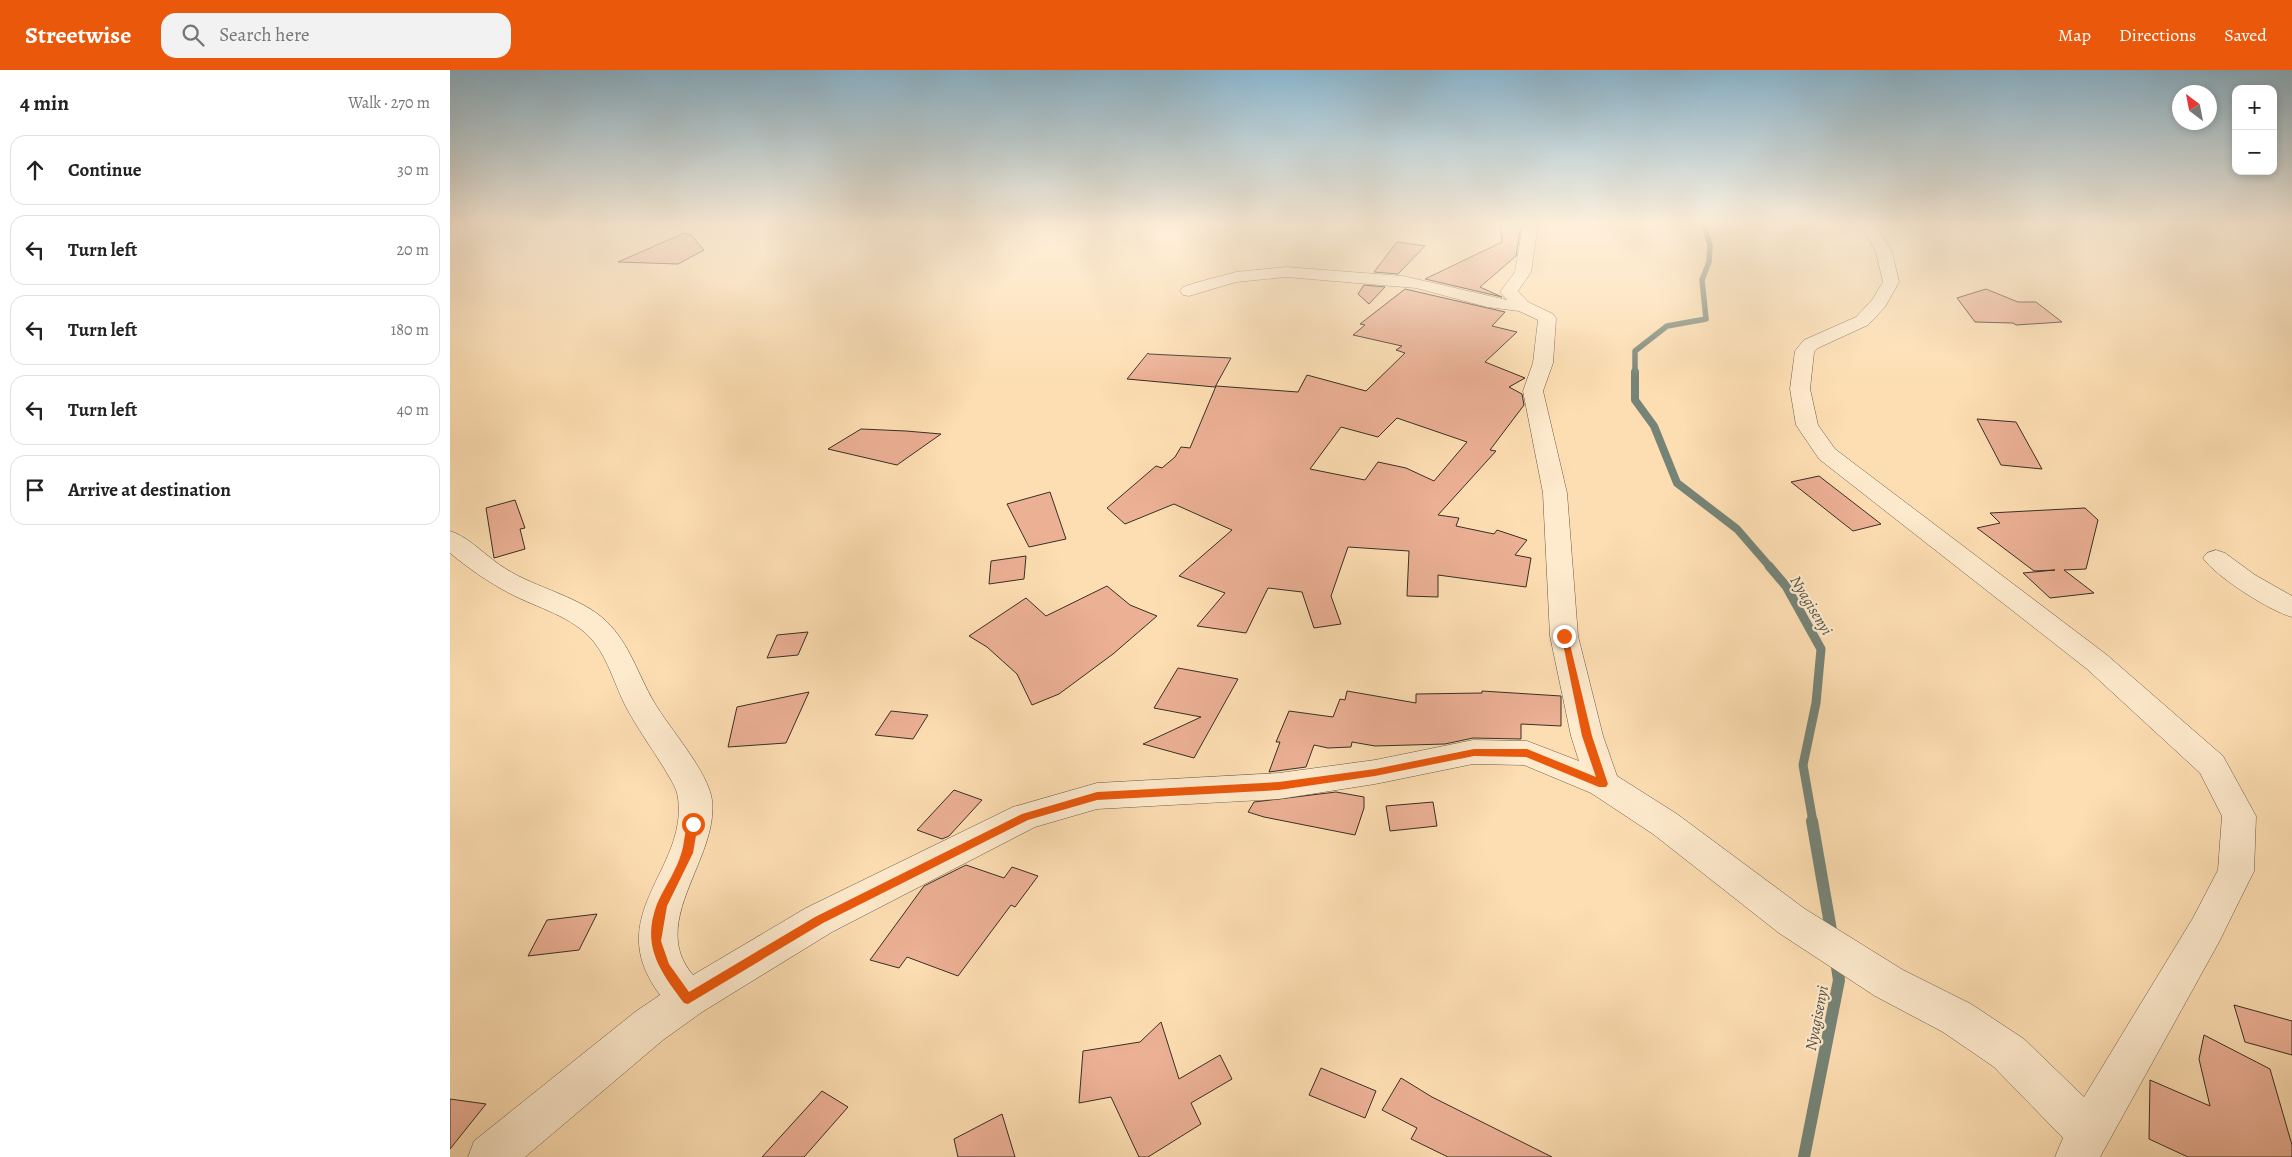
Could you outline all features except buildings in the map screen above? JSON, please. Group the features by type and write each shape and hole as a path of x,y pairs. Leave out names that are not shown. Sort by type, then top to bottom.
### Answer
{"street":[{"path":"1189,291 1211,282 1240,276"},
{"path":"1337,276 1395,280 1431,286 1501,306 1522,306"},
{"path":"1520,276 1509,292 1522,306 1547,318 1543,364 1533,391 1555,493 1564,636 1587,736 1603,784"},
{"path":"490,1157 649,1026 688,999 819,920 1017,821 1097,796 1279,786 1375,772 1474,752 1527,753 1603,784 1666,824 1792,921 1889,983 1957,1018 2009,1053 2082,1145 2206,930 2232,879 2236,870 2239,816 2212,765 2097,662 1827,454 1807,424 1800,388 1805,352 1811,344 1862,321 1879,303 1891,282 1890,276"},
{"path":"450,538 463,551 499,575 527,592 574,612 596,627 608,641 638,705 667,745 695,798 693,824 687,853 662,906 656,941 664,967 688,999"},
{"path":"2216,558 2246,581 2292,608"}],"waterway":[{"name":"Nyagisenyi","path":"1704,276 1702,280 1706,319 1667,326 1635,351 1635,400 1654,426 1677,483 1737,529 1770,567"},
{"name":"Nyagisenyi","path":"1769,566 1786,586 1821,649 1816,703 1803,765 1813,822"},
{"name":"Nyagisenyi","path":"1812,821 1832,936"},
{"name":"Nyagisenyi","path":"1804,1157 1839,980 1836,961"}],"route":[{"path":"693,824 687,853 662,906 656,941 664,967 688,999 819,920 1025,817 1097,796 1279,786 1375,772 1474,752 1527,753 1603,784 1587,736 1564,636"}]}
